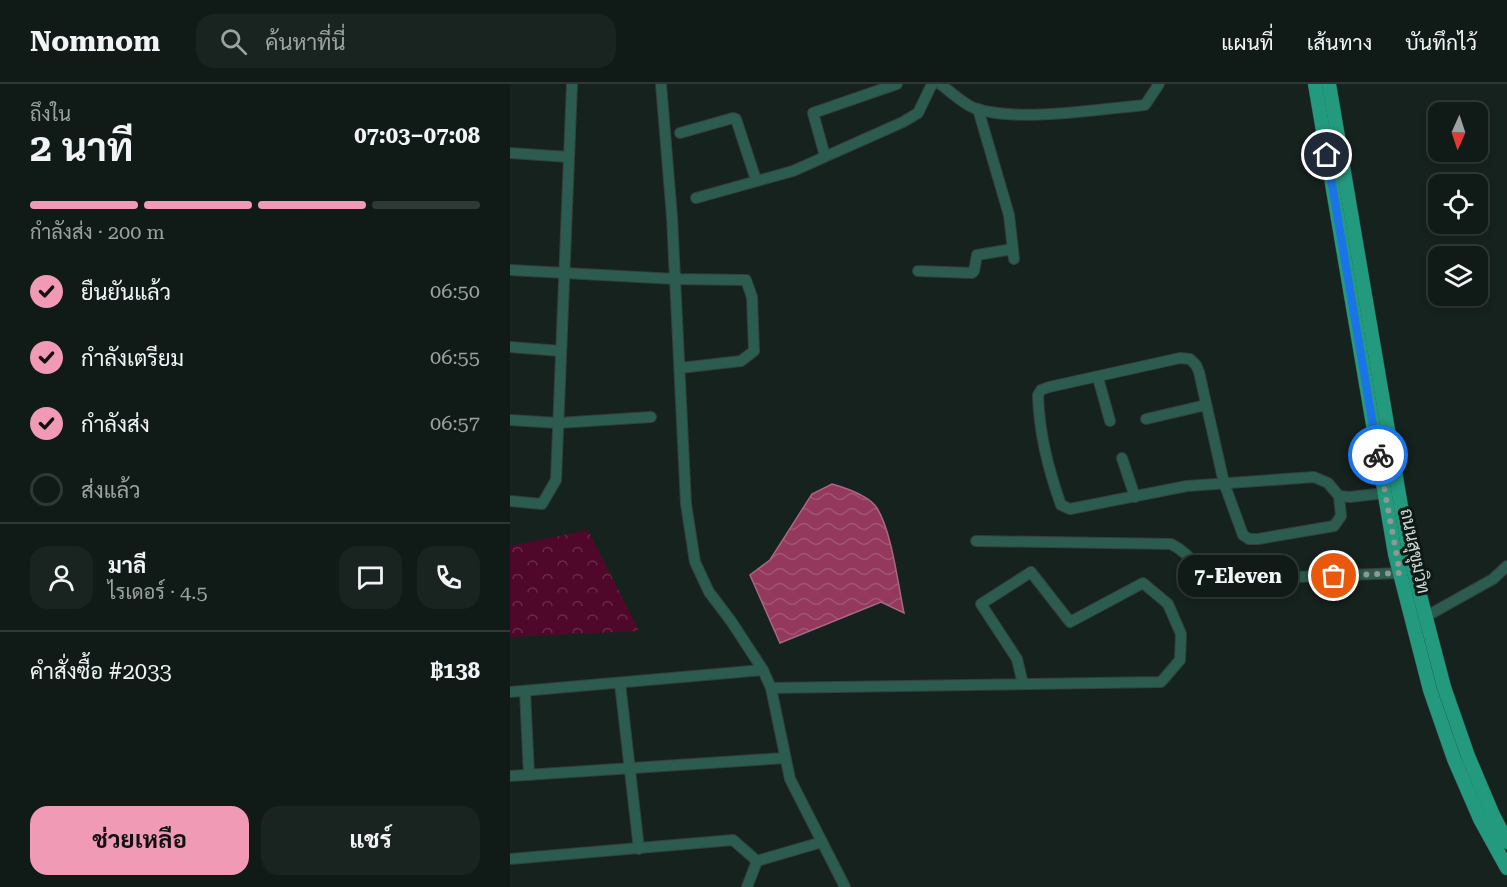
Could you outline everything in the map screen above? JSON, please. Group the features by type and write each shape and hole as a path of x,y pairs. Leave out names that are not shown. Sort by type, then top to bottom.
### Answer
{"main road":[{"name":"ถนนสุขุมวิท","path":"1315,84 1384,493 1400,573 1430,690 1454,759 1480,819 1507,868"},
{"name":"ถนนสุขุมวิท","path":"1329,84 1409,553 1444,687 1467,756 1507,842"}],"street":[{"path":"510,501 542,504 548,498 556,480 572,84"},
{"path":"661,84 675,279 686,504 695,562 709,592 763,670 771,688 790,779 845,887"},
{"path":"825,156 813,113 897,84"},
{"path":"696,198 777,176 912,118 920,110 932,84"},
{"path":"940,84 978,109 1044,114 1145,105 1159,84"},
{"path":"918,271 972,273 977,255 1014,254 1009,215 978,109"},
{"path":"680,133 736,119 756,180"},
{"path":"510,153 569,158"},
{"path":"510,270 675,279 746,280 752,297 754,351 741,361 680,368"},
{"path":"510,347 561,351"},
{"path":"1206,405 1196,364 1190,358 1180,358 1041,390 1038,395 1043,446 1061,505 1070,509 1187,486 1224,483 1314,477 1328,483 1340,496 1341,516 1334,526 1258,539 1249,539 1243,535 1224,483 1206,405"},
{"path":"1098,378 1110,421"},
{"path":"1146,419 1206,405"},
{"path":"510,420 558,423 651,417"},
{"path":"1122,458 1135,497"},
{"path":"1340,496 1384,493"},
{"path":"976,541 1171,544 1183,549 1206,576 1216,583 1246,579 1400,573"},
{"path":"1425,618 1493,579 1507,566"},
{"path":"771,688 1161,682 1180,660 1181,634 1168,604 1143,583 1070,622 1030,572 981,604 1017,659 1023,684"},
{"path":"510,692 763,670"},
{"path":"620,683 639,849"},
{"path":"525,691 529,775"},
{"path":"510,776 785,758"},
{"path":"510,859 733,840 757,861"},
{"path":"757,861 822,842"},
{"path":"747,887 757,861"}],"green space":[{"path":"588,530 639,631 510,637 510,546"}],"water":[{"path":"832,484 863,496 877,508 891,544 904,613 881,602 780,643 750,575 770,560 812,494"}],"way so far":[{"path":"1334,576 1400,573 1378,455"}],"place":[{"name":"7-Eleven","path":"1334,576"}],"route":[{"path":"1327,155 1378,455"}]}
